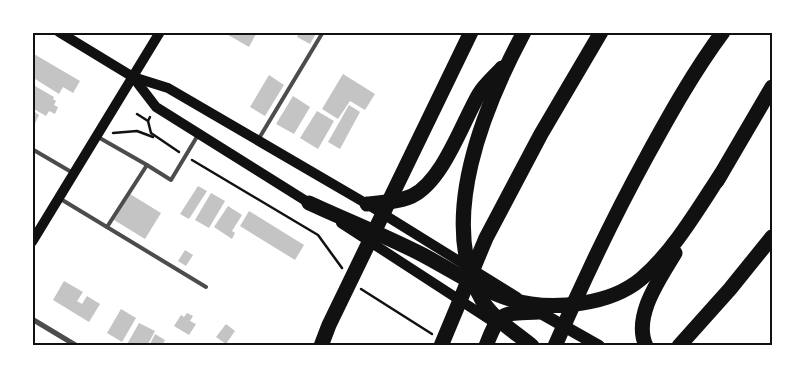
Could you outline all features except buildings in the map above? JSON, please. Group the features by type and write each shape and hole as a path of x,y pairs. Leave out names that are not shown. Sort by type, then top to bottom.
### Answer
{"highway":[{"path":"321,346 329,325 471,32"},
{"path":"524,32 509,61 476,147 469,177 464,236 468,266 482,300 502,319 511,337 531,346"},
{"path":"438,340 486,238 541,134 601,32"},
{"path":"556,346 575,300 628,190 672,111 723,32"},
{"path":"367,204 395,201 411,196 426,186 448,153 480,92 509,61"},
{"path":"646,346 644,319 647,304 653,291 772,87"},
{"path":"502,319 534,308 557,307 613,296 640,280 670,248 721,174"},
{"path":"309,203 422,254 475,285 501,291 534,308"},
{"path":"679,346 730,289 772,237"},
{"path":"486,346 502,319 501,291"},
{"path":"316,346 329,325"}],"main road":[{"path":"59,32 133,77 168,88 367,204 468,266 501,291"},
{"path":"32,242 160,32"},
{"path":"133,77 156,107 309,203 502,319"},
{"path":"534,308 598,346"}],"street":[{"path":"32,319 77,346"}],"lane":[{"path":"257,141 323,32"},
{"path":"99,134 171,180 199,134"},
{"path":"32,149 74,174"},
{"path":"107,228 147,165"},
{"path":"59,198 206,287"}],"path":[{"path":"137,114 148,121 149,130 157,139"},
{"path":"99,134 142,132 157,139 318,236 343,270"},
{"path":"353,284 438,340"}]}
